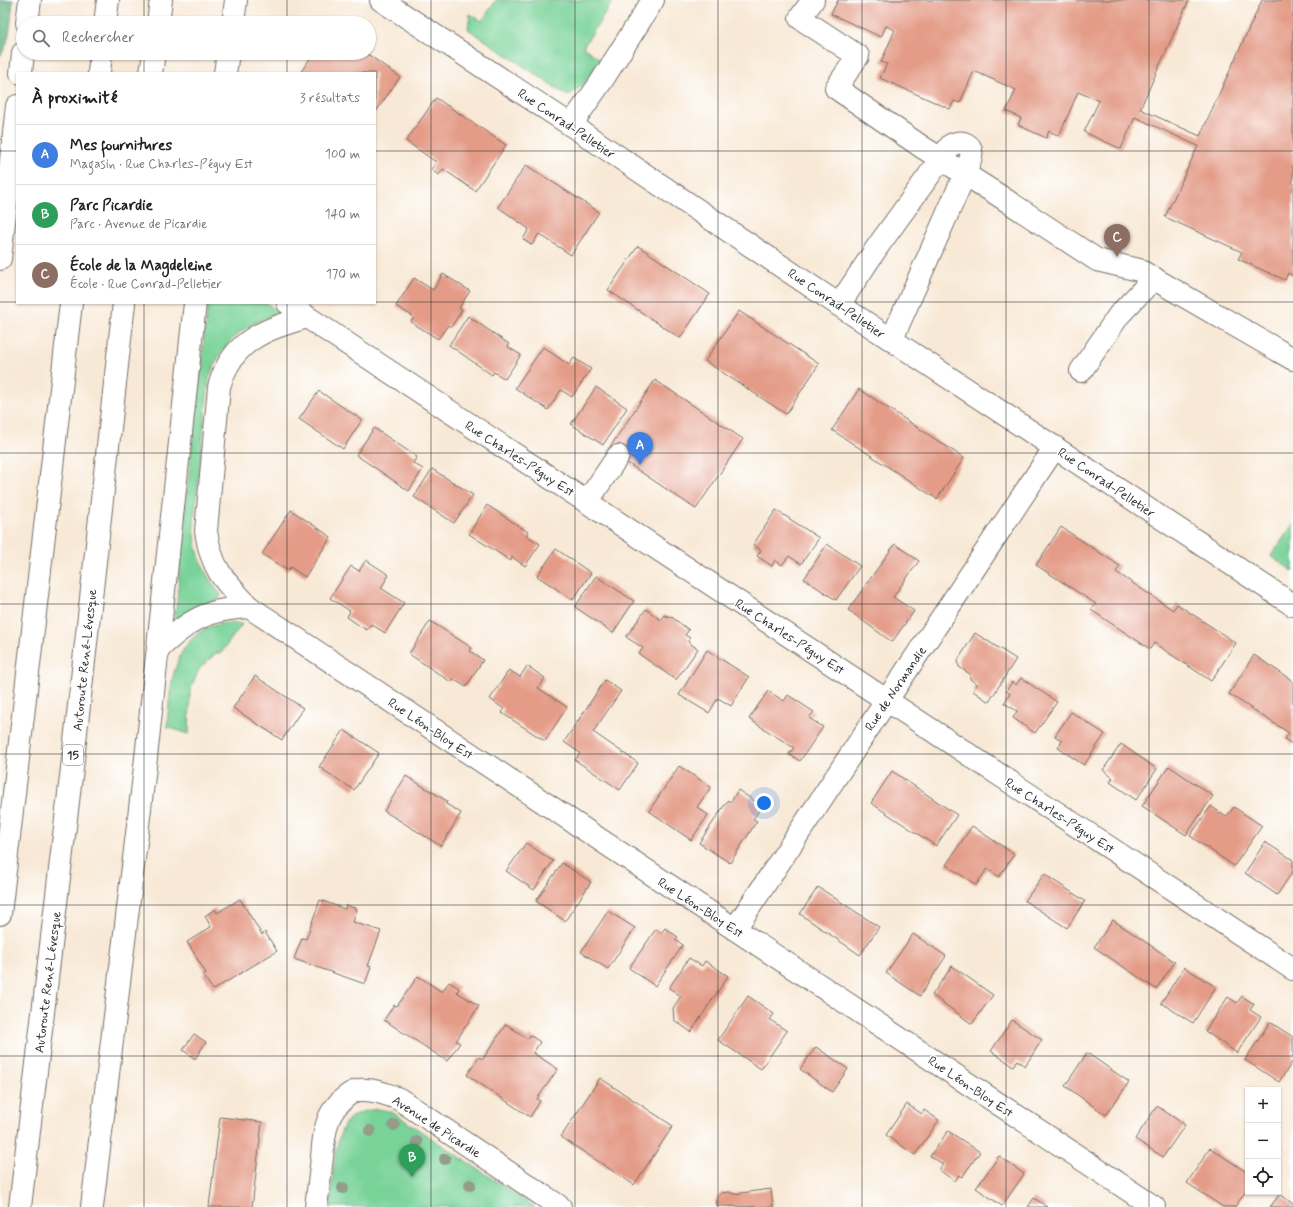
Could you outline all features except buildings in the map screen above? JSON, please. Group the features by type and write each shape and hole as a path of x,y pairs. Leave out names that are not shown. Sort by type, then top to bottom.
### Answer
{"main road":[{"path":"28,16 30,0"},
{"path":"106,16 108,0"},
{"path":"159,16 161,0"},
{"path":"234,16 236,0"},
{"name":"Rue Conrad-Pelletier","path":"381,0 1293,605"},
{"path":"571,125 601,82 653,0"},
{"path":"813,0 800,18 858,56 836,88 940,159"},
{"path":"20,72 22,60"},
{"path":"99,72 100,60"},
{"path":"151,72 153,60"},
{"path":"225,72 227,60"},
{"path":"0,102 16,105"},
{"path":"0,259 16,114"},
{"path":"840,305 878,246 950,145 957,142 969,146 971,157 965,174 892,339"},
{"path":"965,174 1097,260 1139,270 1293,359"},
{"path":"1081,371 1119,315 1154,278"},
{"path":"0,914 71,304"},
{"name":"Autoroute René-Lévesque","path":"20,1207 70,784 124,304"},
{"path":"92,1207 158,649 195,304"},
{"name":"Rue Charles-Péguy Est","path":"289,304 1293,969"},
{"name":"Rue Léon-Bloy Est","path":"307,317 281,325 249,340 238,350 222,375 219,387 206,532 208,546 213,561 229,586 249,607 1154,1207"},
{"name":"Rue de Normandie","path":"735,929 1055,447"},
{"path":"587,502 618,456"},
{"path":"158,649 196,619 211,613 249,607"},
{"name":"Avenue de Picardie","path":"316,1207 325,1132 332,1112 343,1100 353,1093 360,1090 370,1090 384,1093 399,1099 560,1207"}],"green space":[{"path":"0,0 13,0 8,37 4,51 0,56"},
{"path":"496,0 614,0 583,47 601,60 584,84 568,96 468,29 470,14 482,21"},
{"path":"208,304 267,304 282,315 265,318 245,329 231,340 216,361 209,378 194,520 196,542 200,560 208,577 221,595 218,600 198,606 174,621 177,602 182,534"},
{"path":"1293,524 1293,571 1271,556"},
{"path":"227,623 242,624 221,653 216,653 199,669 190,691 189,734 167,727 169,699 175,670 180,657 187,645 196,635 209,627"},
{"path":"379,1109 392,1112 535,1207 330,1207 334,1161 343,1127 348,1120 358,1113"}],"place":[{"name":"École de la Magdeleine","path":"1117,257"},
{"name":"Mes fournitures","path":"640,465"},
{"name":"Parc Picardie","path":"412,1177"}]}
